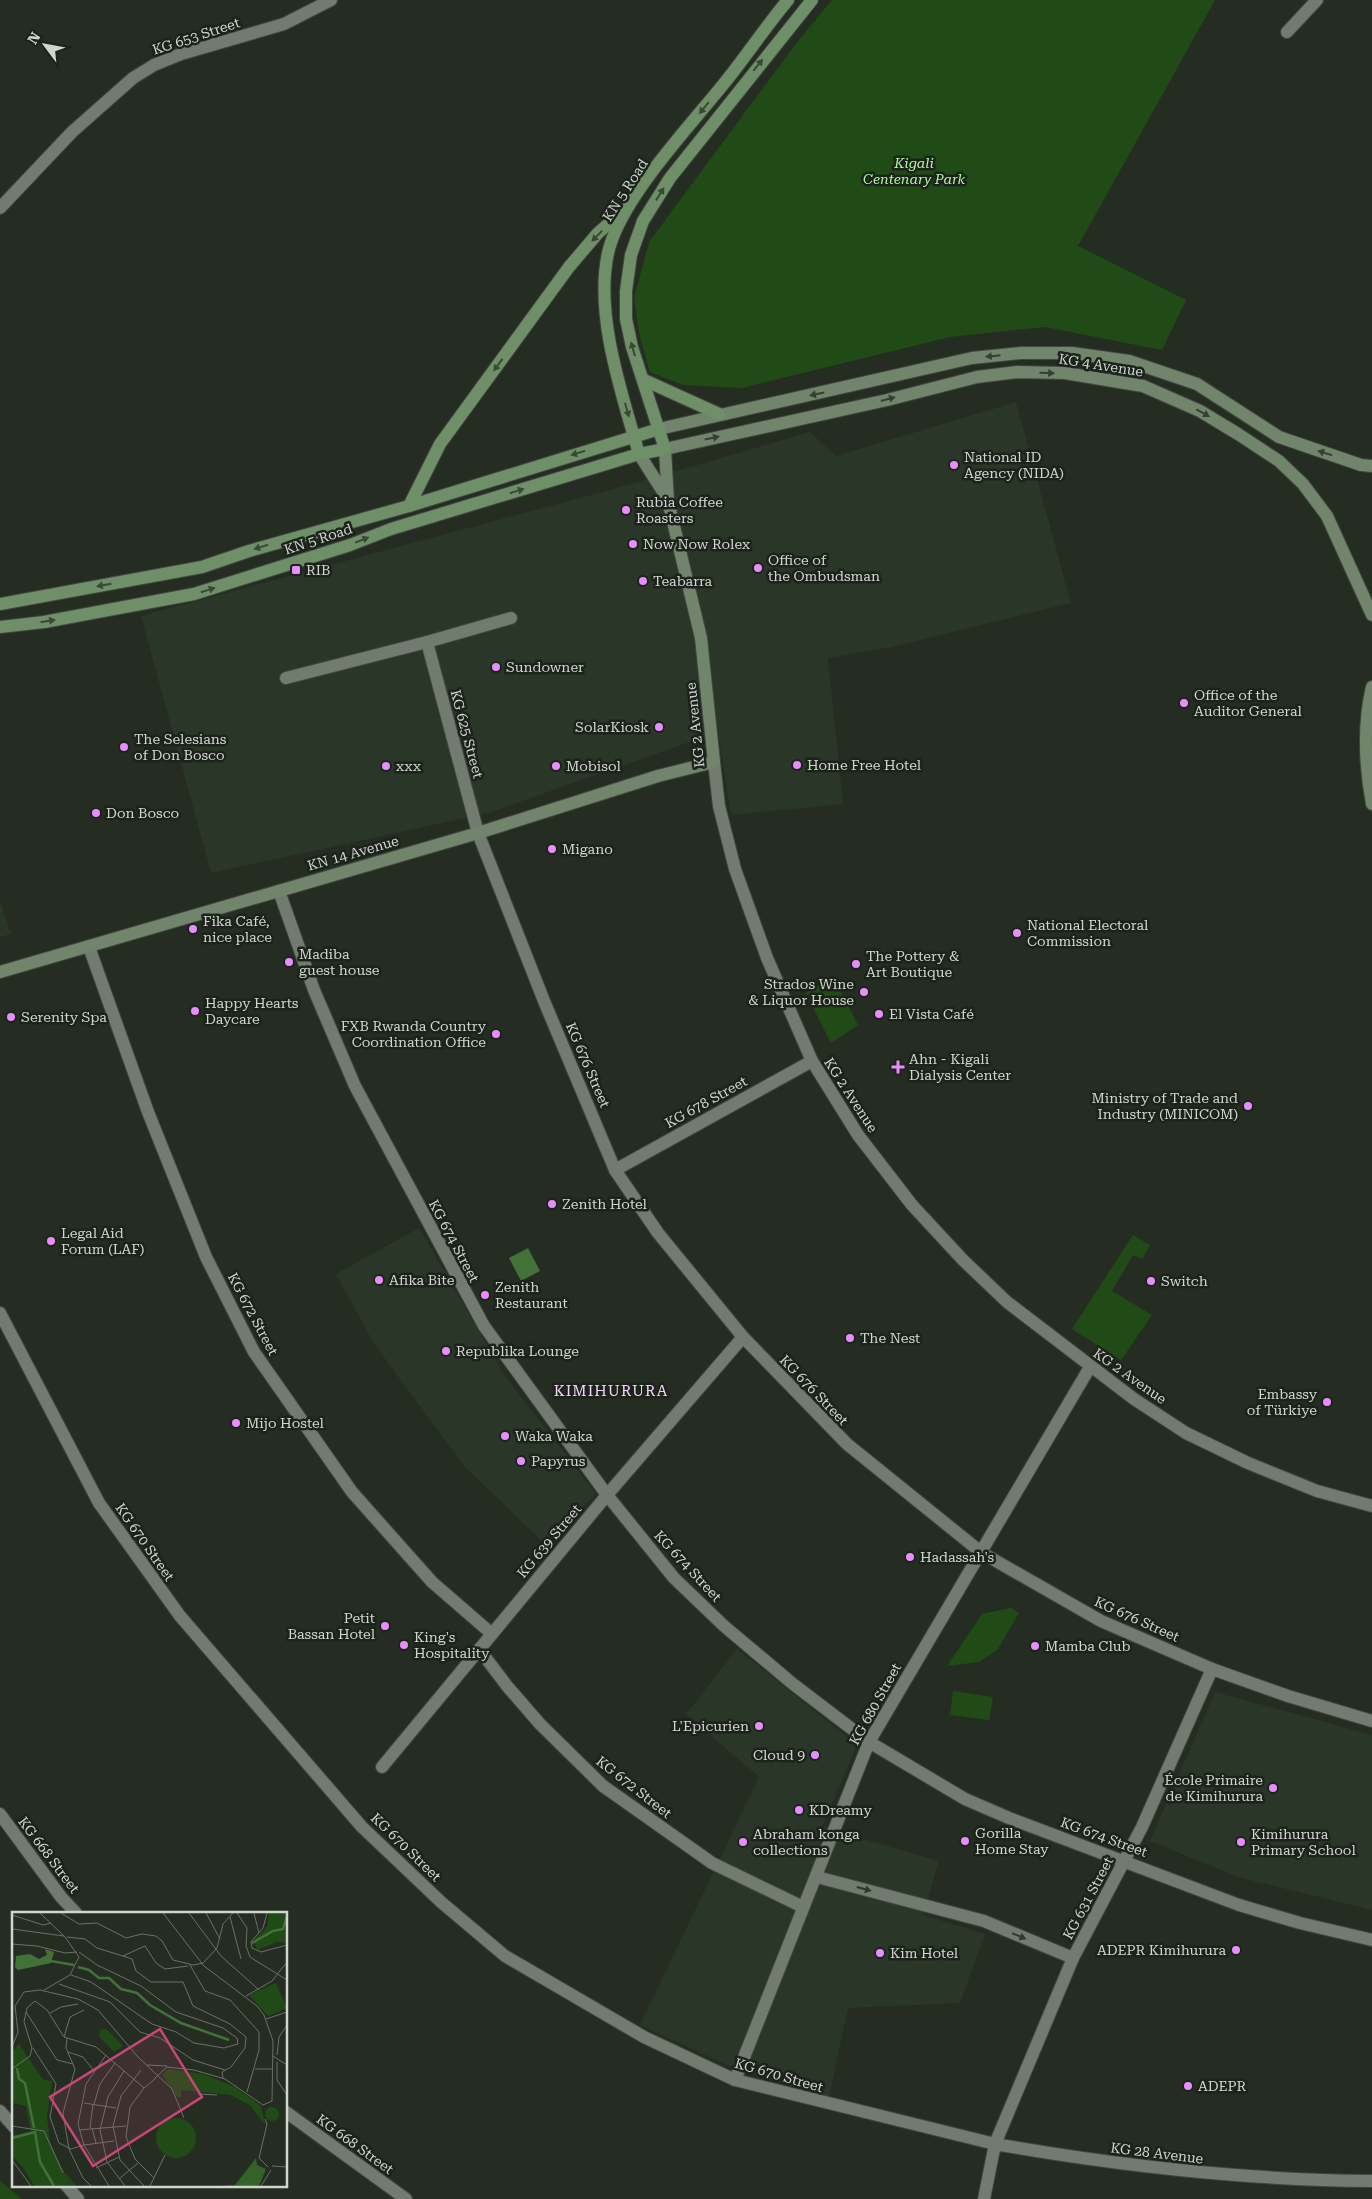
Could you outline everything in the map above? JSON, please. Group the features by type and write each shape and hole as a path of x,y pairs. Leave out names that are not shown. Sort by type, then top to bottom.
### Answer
{"main road":[{"name":"KN 5 Road","path":"668,501 640,454 608,334 605,306 609,250 616,232 632,203 657,167 788,0"},
{"path":"665,449 628,328 626,291 631,255 643,221 670,178 812,0"},
{"path":"409,506 440,444 569,267 598,233 632,203"},
{"name":"KG 4 Avenue","path":"658,428 852,387 972,358 1021,352 1072,353 1130,361 1197,384 1279,437 1343,459 1372,466"},
{"name":"KG 4 Avenue","path":"665,449 859,406 977,377 1017,372 1065,373 1111,379 1154,390 1200,411 1279,461 1303,484 1328,516 1372,615"},
{"path":"644,380 719,414"},
{"path":"852,387 859,406"},
{"name":"KN 5 Road","path":"0,604 202,567 296,536 409,506 658,428"},
{"name":"KN 5 Road","path":"0,627 44,622 194,594 350,545 391,529 640,454 665,449"},
{"name":"KG 2 Avenue","path":"665,449 668,501 701,638 714,762"},
{"path":"1372,687 1366,750 1367,777 1372,804"},
{"name":"KN 14 Avenue","path":"0,972 478,833 658,776 714,762"}],"street":[{"name":"KG 653 Street","path":"0,208 72,132 132,78 154,65 181,54 284,24 332,0"},
{"path":"1287,32 1317,0"},
{"path":"286,678 427,642 511,618"},
{"name":"KG 625 Street","path":"427,642 478,833"},
{"name":"KG 2 Avenue","path":"714,762 719,806 735,869 767,958 812,1061 858,1135 912,1205 963,1260 1007,1302 1090,1367 1186,1433 1248,1463 1317,1491 1372,1506"},
{"name":"KG 676 Street","path":"478,833 544,1000 615,1170 658,1233 743,1337 847,1444 982,1552 1101,1621 1212,1669 1288,1696 1372,1721"},
{"name":"KG 674 Street","path":"279,891 314,990 355,1086 488,1333 607,1495 674,1578 724,1626 793,1684 869,1742 965,1799 1009,1818 1126,1860 1239,1905 1300,1923 1372,1940"},
{"name":"KG 672 Street","path":"89,947 148,1112 206,1257 254,1352 352,1492 432,1582 492,1634"},
{"name":"KG 678 Street","path":"615,1170 812,1061"},
{"name":"KG 670 Street","path":"2,1320 99,1503 180,1616 362,1827 440,1902 505,1956 644,2038 735,2080 995,2144"},
{"name":"KG 639 Street","path":"382,1767 607,1495 743,1337"},
{"name":"KG 680 Street","path":"735,2080 869,1742 1090,1367"},
{"name":"KG 672 Street","path":"479,1649 507,1686 535,1718 604,1786 712,1863 803,1907"},
{"name":"KG 631 Street","path":"995,2144 1072,1958 1126,1860 1212,1669"},
{"name":"KG 668 Street","path":"0,1814 61,1897 75,1912"},
{"path":"817,1877 984,1921 1072,1958"},
{"path":"0,2111 12,2124"},
{"name":"KG 668 Street","path":"288,2113 406,2199"},
{"path":"984,2199 995,2144"},
{"name":"KG 28 Avenue","path":"995,2144 1160,2169 1301,2180 1372,2181"},
{"path":"67,2186 78,2199"}],"shaded area":[{"path":"1016,402 1071,603 892,647 828,658 843,804 731,815 718,732 488,813 211,873 141,616 628,485 810,432 836,456"},
{"path":"0,901 11,934 0,937"},
{"path":"419,1228 505,1376 596,1494 547,1546 466,1468 374,1344 336,1274"},
{"path":"528,1248 540,1271 521,1281 509,1258"},
{"path":"737,1649 857,1745 822,1827 939,1861 923,1915 985,1934 960,2003 848,2008 829,2097 727,2065 640,2025 759,1777 686,1714"},
{"name":"École Primaire de Kimihurura","path":"1215,1692 1372,1735 1372,1910 1241,1878 1150,1841"}],"green space":[{"name":"Kigali Centenary Park","path":"832,0 1215,0 1078,246 1186,300 1162,350 1045,327 950,337 742,388 683,385 650,372 640,338 634,298 649,242 798,41"},
{"path":"833,977 858,1025 831,1043 806,993"},
{"path":"1133,1235 1150,1245 1142,1259 1133,1255 1112,1291 1152,1315 1121,1360 1072,1329"},
{"path":"1011,1608 1019,1613 997,1650 979,1662 947,1666 982,1614"},
{"path":"953,1691 993,1697 989,1720 950,1715"},
{"path":"0,2181 22,2199 0,2199"}],"place":[{"name":"National ID Agency (NIDA)","path":"954,465"},
{"name":"Rubia Coffee Roasters","path":"626,510"},
{"name":"Now Now Rolex","path":"633,544"},
{"name":"Office of the Ombudsman","path":"758,568"},
{"name":"RIB","path":"296,570"},
{"name":"Teabarra","path":"643,581"},
{"name":"Sundowner","path":"496,667"},
{"name":"Office of the Auditor General","path":"1184,703"},
{"name":"SolarKiosk","path":"659,727"},
{"name":"The Selesians of Don Bosco","path":"124,747"},
{"name":"Home Free Hotel","path":"797,765"},
{"name":"xxx","path":"386,766"},
{"name":"Mobisol","path":"556,766"},
{"name":"Don Bosco","path":"96,813"},
{"name":"Migano","path":"552,849"},
{"name":"Fika Café, nice place","path":"193,929"},
{"name":"National Electoral Commission","path":"1017,933"},
{"name":"Madiba guest house","path":"289,962"},
{"name":"The Pottery & Art Boutique","path":"856,964"},
{"name":"Strados Wine & Liquor House","path":"864,992"},
{"name":"Happy Hearts Daycare","path":"195,1011"},
{"name":"El Vista Café","path":"879,1014"},
{"name":"Serenity Spa","path":"11,1017"},
{"name":"FXB Rwanda Country Coordination Office","path":"496,1034"},
{"name":"Ahn - Kigali Dialysis Center","path":"898,1067"},
{"name":"Ministry of Trade and Industry (MINICOM)","path":"1248,1106"},
{"name":"Zenith Hotel","path":"552,1204"},
{"name":"Legal Aid Forum (LAF)","path":"51,1241"},
{"name":"Afika Bite","path":"379,1280"},
{"name":"Switch","path":"1151,1281"},
{"name":"Zenith Restaurant","path":"485,1295"},
{"name":"The Nest","path":"850,1338"},
{"name":"Republika Lounge","path":"446,1351"},
{"name":"Embassy of Türkiye","path":"1327,1402"},
{"name":"Mijo Hostel","path":"236,1423"},
{"name":"Waka Waka","path":"505,1436"},
{"name":"Papyrus","path":"521,1461"},
{"name":"Hadassah's","path":"910,1557"},
{"name":"Petit Bassan Hotel","path":"385,1626"},
{"name":"King's Hospitality","path":"404,1645"},
{"name":"Mamba Club","path":"1035,1646"},
{"name":"L'Epicurien","path":"759,1726"},
{"name":"Cloud 9","path":"815,1755"},
{"name":"École Primaire de Kimihurura","path":"1273,1788"},
{"name":"KDreamy","path":"799,1810"},
{"name":"Gorilla Home Stay","path":"965,1841"},
{"name":"Abraham konga collections","path":"743,1842"},
{"name":"Kimihurura Primary School","path":"1241,1842"},
{"name":"ADEPR Kimihurura","path":"1236,1950"},
{"name":"Kim Hotel","path":"880,1953"},
{"name":"ADEPR","path":"1188,2086"}],"district":[{"name":"KIMIHURURA","path":"611,1391"}]}
